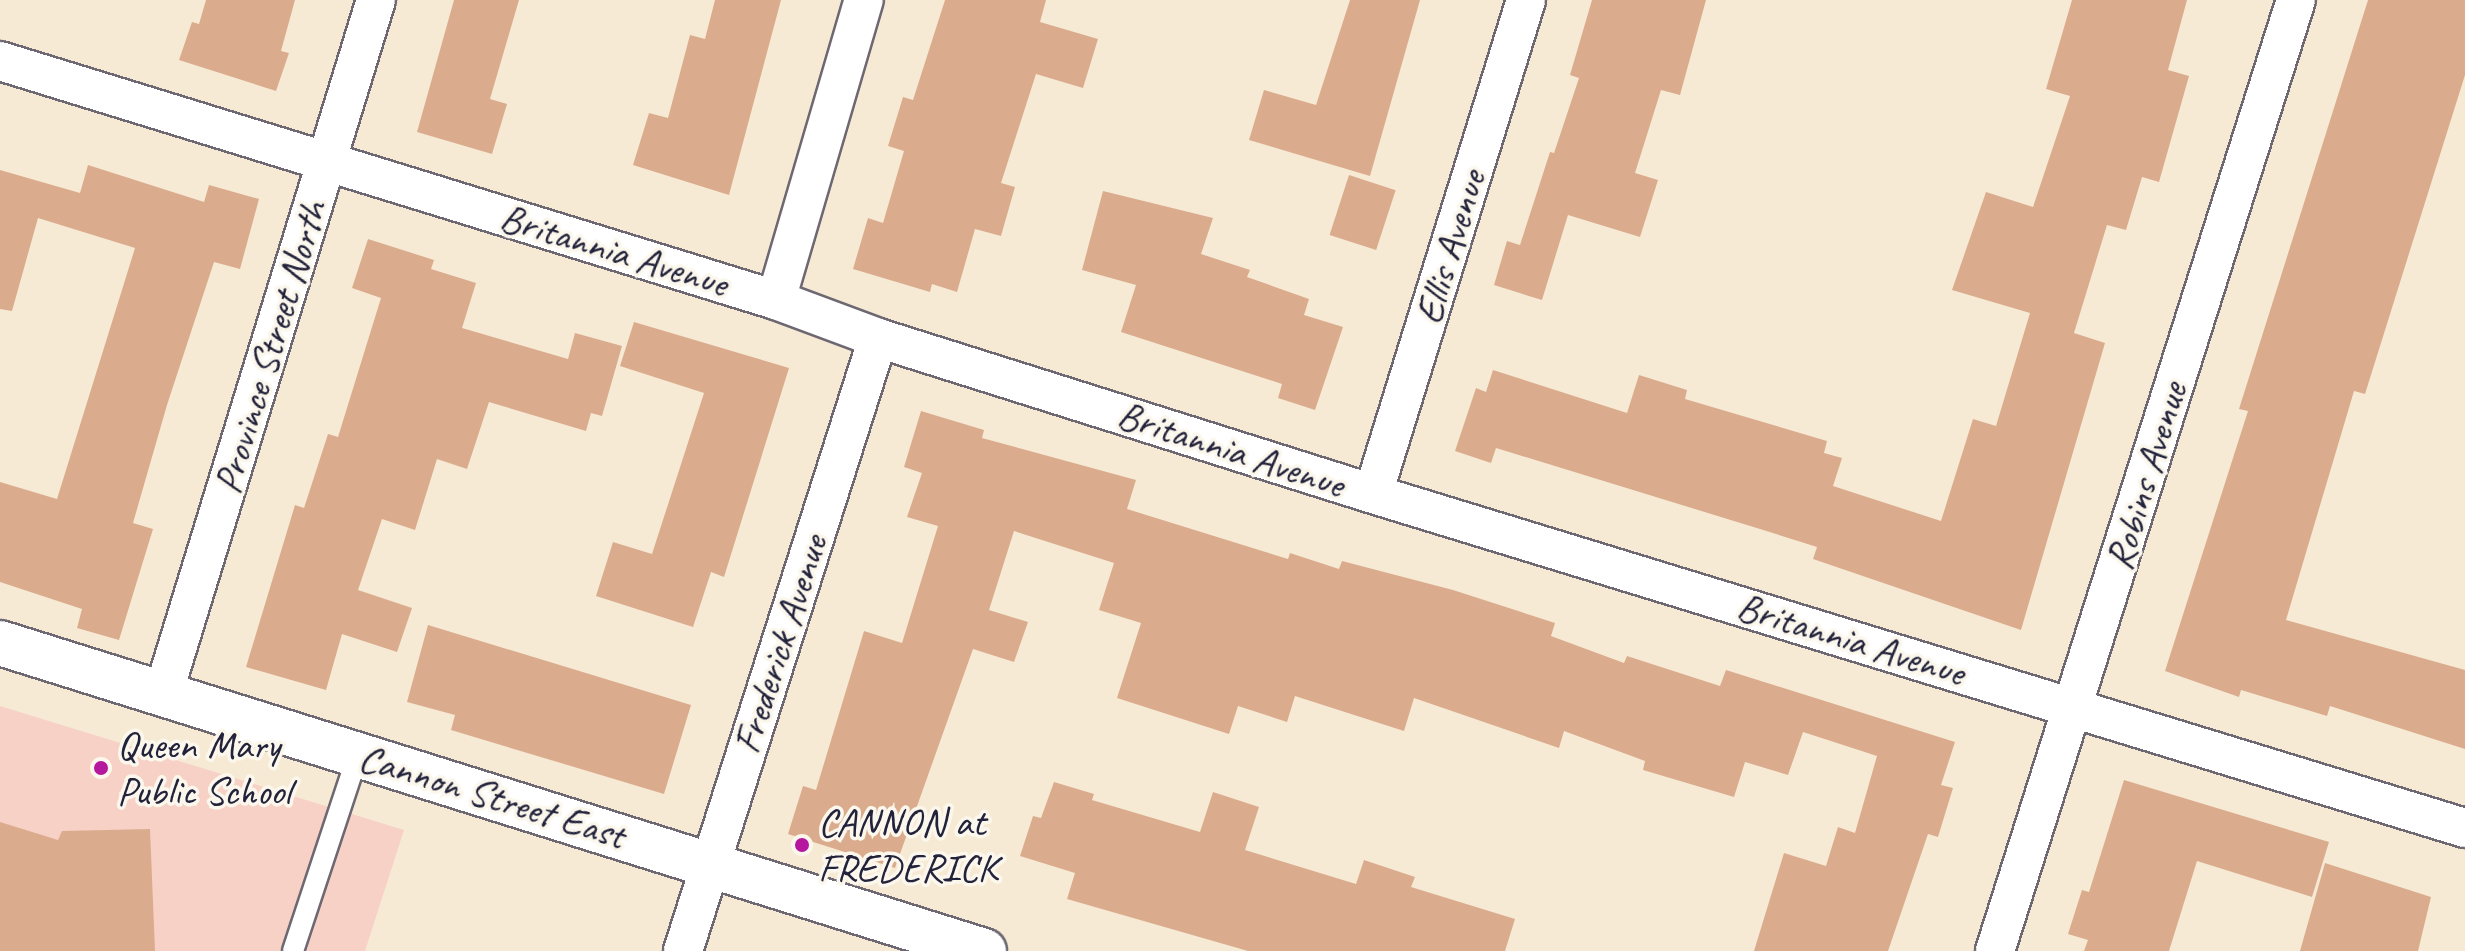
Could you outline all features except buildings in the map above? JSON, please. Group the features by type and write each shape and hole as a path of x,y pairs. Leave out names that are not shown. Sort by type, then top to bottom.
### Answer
{"street":[{"name":"Province Street North","path":"163,694 376,0"},
{"path":"776,300 864,0"},
{"name":"Ellis Avenue","path":"1373,494 1526,0"},
{"name":"Robins Avenue","path":"1995,951 2296,0"},
{"name":"Britannia Avenue","path":"0,61 776,300 878,338 1373,494 2465,828"},
{"name":"Frederick Avenue","path":"683,951 878,338"},
{"name":"Cannon Street East","path":"0,643 984,951"}],"lane":[{"path":"293,951 358,754"}],"shaded area":[{"name":"Queen Mary Public School","path":"0,706 404,830 365,951 0,951"}],"place":[{"name":"Queen Mary Public School","path":"101,768"},
{"name":"CANNON at FREDERICK","path":"802,845"}]}
